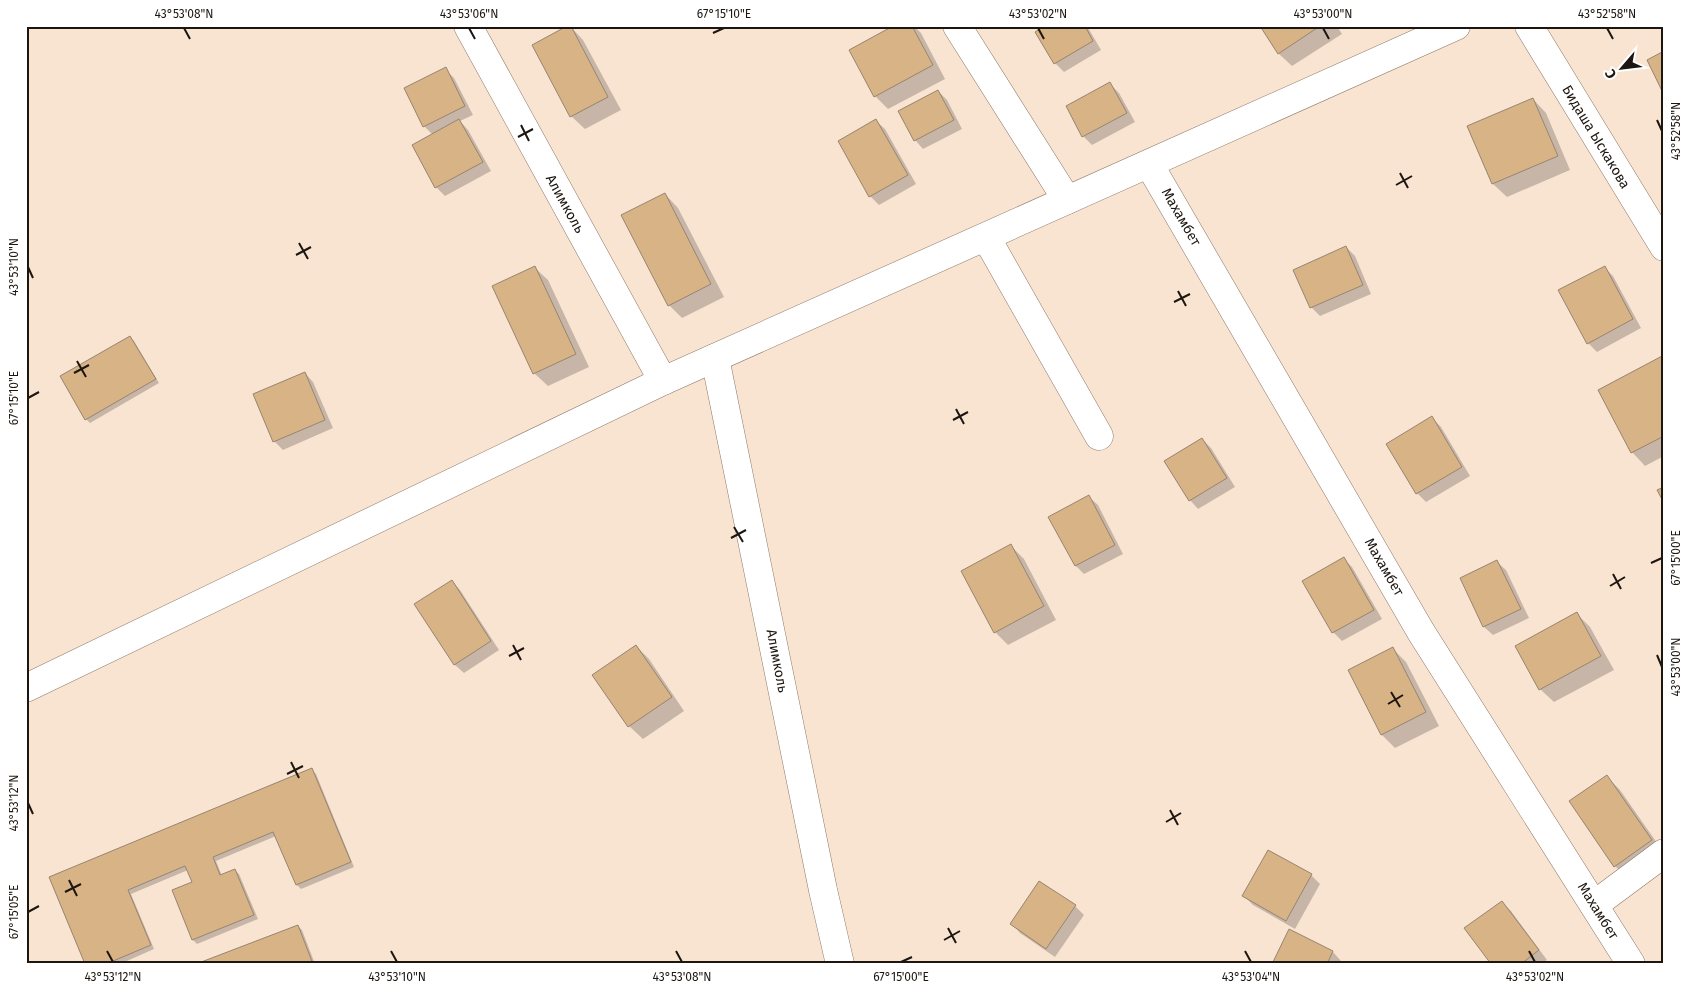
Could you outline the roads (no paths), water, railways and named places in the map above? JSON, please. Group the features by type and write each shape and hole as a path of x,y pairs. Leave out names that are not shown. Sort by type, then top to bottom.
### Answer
{"street":[{"name":"Алимколь","path":"468,26 663,382"},
{"path":"957,26 1067,200"},
{"path":"26,688 663,382 1456,26"},
{"name":"Бидаша Ыскакова","path":"1529,26 1664,247"},
{"name":"Махамбет","path":"1149,164 1421,632 1631,964"},
{"path":"986,237 1099,436"},
{"name":"Алимколь","path":"715,358 823,890 840,964"},
{"path":"1594,905 1664,853"}]}
